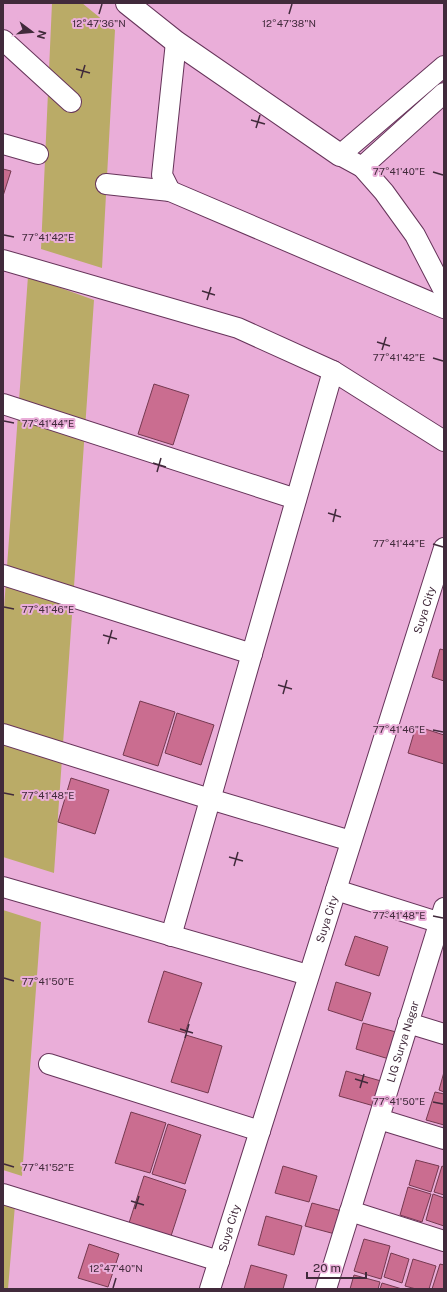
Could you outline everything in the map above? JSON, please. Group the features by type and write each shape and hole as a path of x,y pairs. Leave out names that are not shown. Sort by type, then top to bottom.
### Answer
{"street":[{"path":"127,3 176,42 340,155 362,167 384,192 415,235 444,291"},
{"path":"3,40 71,102"},
{"path":"170,191 162,175 176,42"},
{"path":"340,155 444,66"},
{"path":"362,167 444,93"},
{"path":"3,144 38,154"},
{"path":"106,184 170,191 444,308"},
{"path":"3,260 238,328 333,371 444,441"},
{"path":"171,936 333,371"},
{"path":"3,404 296,499"},
{"name":"Suya City","path":"210,1289 444,548"},
{"path":"3,575 252,654"},
{"path":"3,734 210,799 351,841"},
{"path":"3,887 308,975"},
{"path":"336,890 442,918"},
{"name":"LIG Surya Nagar","path":"326,1289 442,918"},
{"path":"408,1023 444,1034"},
{"path":"49,1064 260,1131"},
{"path":"379,1119 444,1139"},
{"path":"3,1194 219,1261"},
{"path":"350,1211 444,1241"}],"shaded area":[{"path":"52,3 82,3 115,30 102,268 41,249"},
{"path":"28,276 94,300 54,873 3,857 3,622"},
{"path":"3,910 41,922 22,1176 3,1170"},
{"path":"3,1201 15,1205 8,1289 3,1289"}],"building":[{"path":"3,169 11,171 3,196"},
{"path":"154,384 189,395 173,445 138,434"},
{"path":"440,649 444,650 444,681 432,677"},
{"path":"140,701 175,712 158,766 123,755"},
{"path":"177,713 214,725 201,765 165,753"},
{"path":"416,726 444,735 444,764 408,753"},
{"path":"71,778 109,790 95,834 58,822"},
{"path":"355,936 388,947 379,976 345,965"},
{"path":"164,971 202,983 185,1033 148,1022"},
{"path":"336,982 371,993 362,1021 328,1010"},
{"path":"363,1023 396,1032 389,1059 356,1049"},
{"path":"186,1035 222,1046 208,1093 171,1082"},
{"path":"346,1071 381,1081 374,1106 339,1096"},
{"path":"444,1072 444,1092 439,1090"},
{"path":"435,1092 444,1094 444,1125 426,1120"},
{"path":"131,1112 166,1123 150,1173 115,1163"},
{"path":"168,1124 201,1135 185,1184 152,1174"},
{"path":"416,1160 439,1166 431,1192 409,1185"},
{"path":"283,1166 317,1176 309,1202 275,1193"},
{"path":"442,1166 444,1167 444,1195 434,1192"},
{"path":"144,1176 186,1190 171,1236 129,1223"},
{"path":"408,1187 431,1194 422,1222 400,1215"},
{"path":"433,1194 444,1198 444,1226 426,1220"},
{"path":"312,1203 342,1211 335,1234 305,1226"},
{"path":"266,1216 302,1226 294,1255 258,1245"},
{"path":"364,1239 390,1246 381,1279 354,1271"},
{"path":"89,1244 119,1254 108,1287 78,1278"},
{"path":"391,1253 409,1259 402,1283 384,1277"},
{"path":"413,1259 436,1266 429,1289 416,1289 405,1286"},
{"path":"440,1264 444,1265 444,1289 432,1289"},
{"path":"251,1265 287,1275 283,1289 244,1289"},
{"path":"354,1275 380,1282 378,1289 350,1289"},
{"path":"382,1283 402,1289 380,1289"}]}
